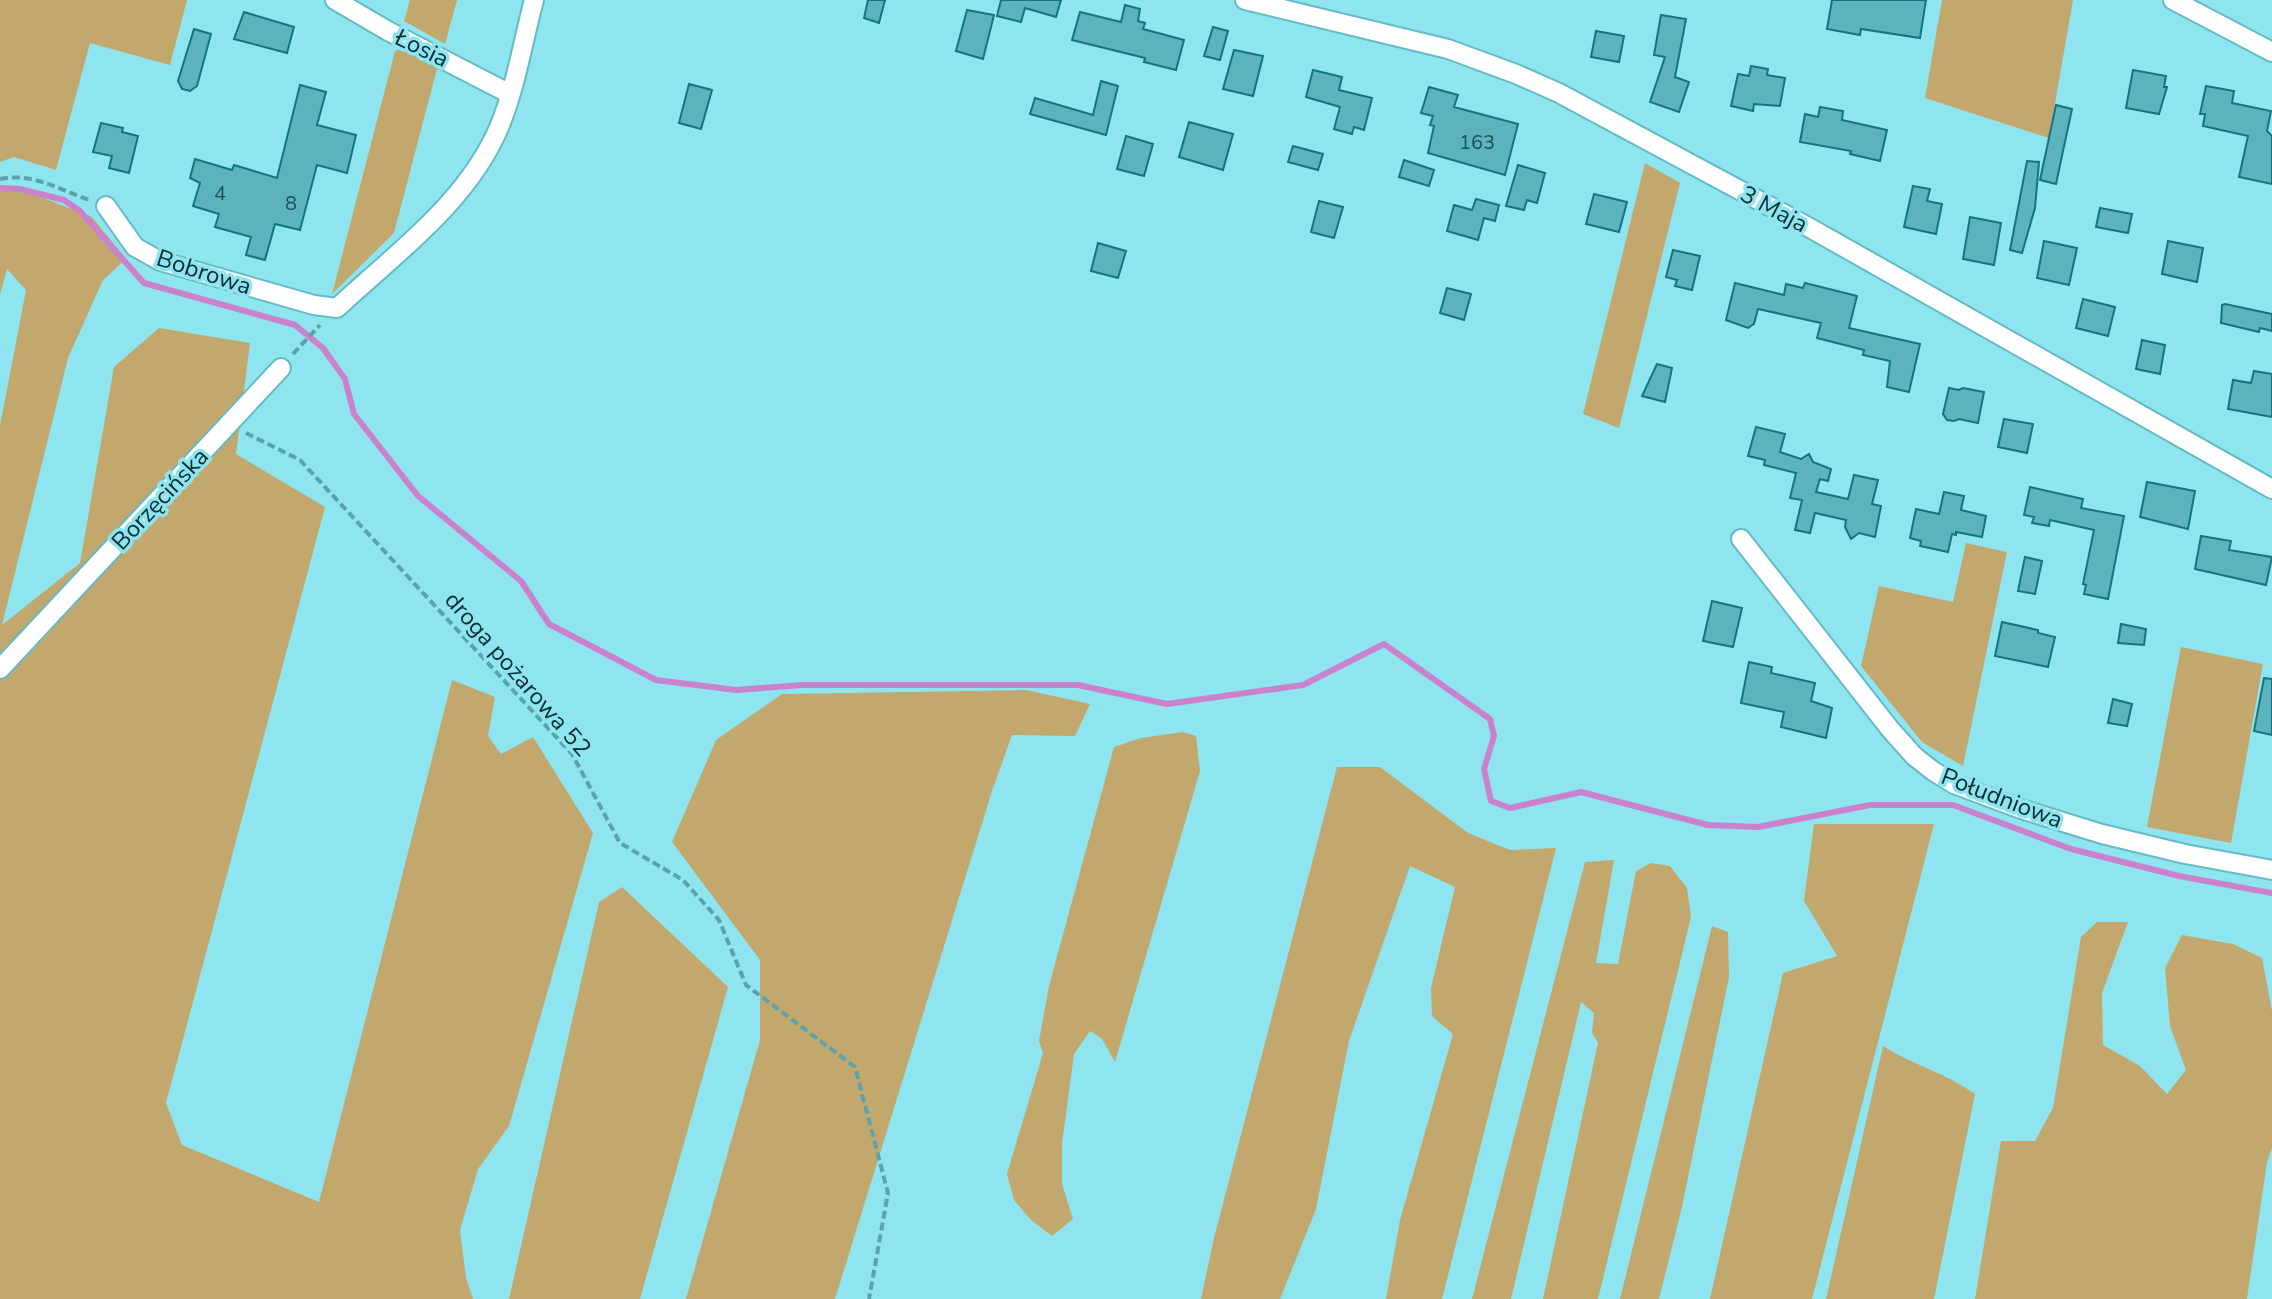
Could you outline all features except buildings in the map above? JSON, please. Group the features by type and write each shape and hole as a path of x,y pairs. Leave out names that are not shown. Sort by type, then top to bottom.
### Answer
{"street":[{"name":"Łosia","path":"335,0 510,94"},
{"path":"510,94 534,0"},
{"name":"3 Maja","path":"1245,0 1448,49 1559,93 1810,228 2272,489"},
{"path":"2173,0 2272,52"},
{"name":"Bobrowa","path":"106,206 135,247 160,261 292,300 337,308 461,189 500,126 510,94"},
{"name":"Borzęcińska","path":"0,669 281,368"},
{"name":"Południowa","path":"1741,539 1890,729 1914,756 1933,771 1954,784 2021,809 2102,834 2272,870"}],"path":[{"path":"0,179 22,178 53,184 106,206"},
{"path":"281,368 319,327"},
{"name":"droga pożarowa 52","path":"229,424 300,460 572,754 620,843 683,880 719,920 746,985 855,1067 888,1193 869,1299"}],"shaded area":[{"path":"0,0 187,0 170,65 90,43 56,170 14,157 0,162"},
{"path":"410,0 457,0 445,44 404,21"},
{"path":"1942,0 2073,0 2049,138 1925,98"},
{"path":"408,47 439,61 394,233 332,294 395,51"},
{"path":"1645,163 1680,183 1619,428 1583,414"},
{"path":"0,188 20,189 92,217 126,259 103,280 68,358 2,625 80,563 114,367 159,328 250,343 236,454 325,507 166,1103 182,1145 319,1202 452,680 495,697 488,736 501,754 533,737 593,833 509,1126 478,1169 460,1230 466,1278 473,1299 0,1299 0,426 26,290 7,269 0,295"},
{"path":"1966,543 2007,552 1963,766 1922,742 1861,666 1879,586 1953,602"},
{"path":"2181,647 2263,664 2231,843 2147,827"},
{"path":"1026,690 1090,704 1075,736 1012,735 835,1299 686,1299 760,1040 760,960 672,842 716,740 782,694"},
{"path":"1183,732 1196,736 1200,771 1115,1062 1102,1039 1090,1031 1074,1054 1062,1144 1062,1184 1073,1219 1052,1236 1031,1220 1014,1200 1007,1174 1043,1053 1039,1041 1049,986 1114,747 1141,738"},
{"path":"1337,767 1380,767 1468,833 1510,850 1556,848 1442,1299 1386,1299 1400,1220 1453,1034 1432,1016 1431,988 1455,887 1410,866 1349,1041 1316,1209 1280,1299 1201,1299 1214,1238"},
{"path":"1814,824 1934,824 1812,1299 1710,1299 1783,973 1837,956 1804,901"},
{"path":"1614,860 1596,963 1618,964 1636,871 1651,863 1670,866 1687,888 1691,917 1598,1299 1543,1299 1598,1043 1592,1033 1594,1013 1581,1002 1511,1299 1472,1299 1585,862"},
{"path":"622,887 728,987 640,1299 509,1299 599,902"},
{"path":"2097,922 2128,922 2102,993 2103,1045 2140,1066 2167,1094 2186,1070 2170,1026 2165,968 2182,935 2233,944 2262,958 2272,1011 2272,1148 2267,1162 2247,1299 1975,1299 2001,1141 2035,1141 2053,1108 2081,937"},
{"path":"1712,926 1728,932 1729,977 1682,1207 1659,1299 1620,1299"},
{"path":"1883,1046 1975,1094 1934,1299 1826,1299"}],"waterway":[{"path":"0,188 20,189 64,200 80,211 144,283 295,325 323,348 345,379 354,414 418,496 521,581 549,624 656,680 736,690 802,685 1078,685 1167,704 1303,685 1384,644 1490,719 1494,736 1484,769 1491,801 1510,808 1581,792 1708,825 1758,827 1870,805 1953,805 2071,849 2179,876 2272,893"}]}
